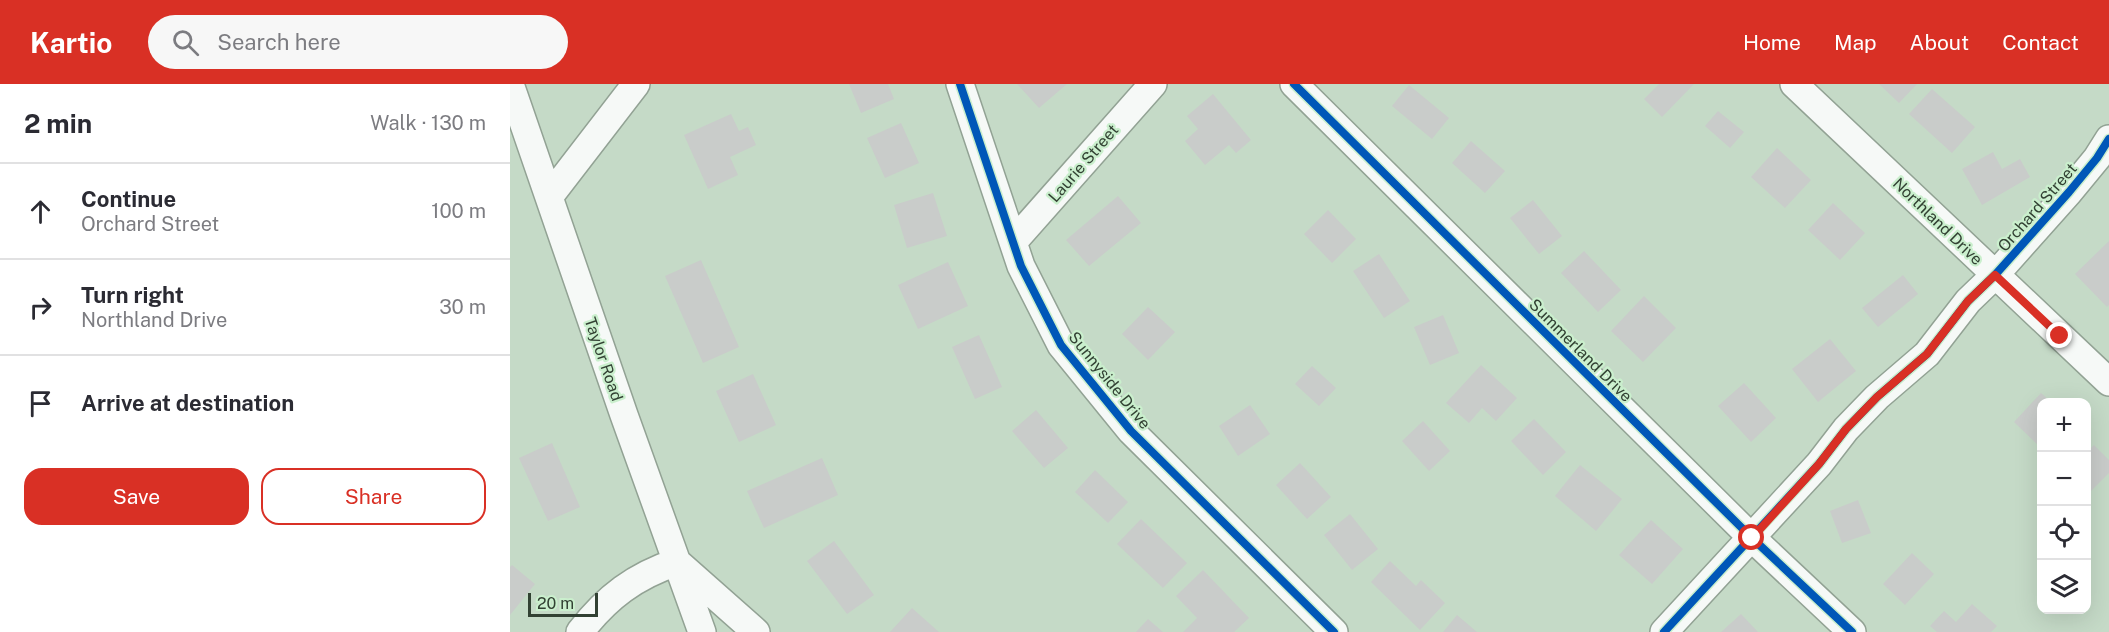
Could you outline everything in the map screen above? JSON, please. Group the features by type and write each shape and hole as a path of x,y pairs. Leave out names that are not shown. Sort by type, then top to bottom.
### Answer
{"street":[{"name":"Taylor Road","path":"510,84 624,415 702,632"},
{"path":"549,197 636,84"},
{"name":"Sunnyside Drive","path":"960,84 1021,266 1061,345 1131,431 1334,632"},
{"name":"Laurie Street","path":"1014,241 1153,84"},
{"name":"Summerland Drive","path":"1294,84 1752,538 1852,632"},
{"name":"Northland Drive","path":"1794,84 2109,382"},
{"name":"Orchard Street","path":"1664,632 1819,464 1846,429 1877,397 1927,354 1968,301 1995,275 2069,192 2097,158 2109,139"},
{"path":"580,632 625,586 654,570 677,562 756,632"}],"building":[{"path":"849,84 888,84 894,99 861,113"},
{"path":"1017,84 1067,84 1039,108"},
{"path":"1659,84 1694,84 1662,117 1644,99"},
{"path":"1879,84 1917,84 1899,103"},
{"path":"1409,85 1449,118 1432,139 1392,106"},
{"path":"1932,89 1975,127 1952,153 1909,114"},
{"path":"1213,94 1251,140 1236,153 1229,145 1205,165 1185,141 1198,129 1187,116"},
{"path":"1718,111 1744,132 1730,148 1705,126"},
{"path":"731,114 739,131 748,127 756,145 730,157 738,175 708,189 684,135"},
{"path":"901,123 919,163 885,178 867,138"},
{"path":"1471,141 1505,171 1485,193 1452,163"},
{"path":"1777,148 1811,180 1785,208 1751,177"},
{"path":"1993,152 2002,169 2020,159 2030,177 1982,205 1962,169"},
{"path":"933,193 947,236 907,248 894,205"},
{"path":"1118,196 1141,223 1089,266 1066,240"},
{"path":"1533,200 1562,236 1539,254 1510,218"},
{"path":"1833,203 1865,233 1840,260 1808,230"},
{"path":"1328,210 1356,239 1332,263 1304,234"},
{"path":"2109,241 2109,305 2107,307 2075,274"},
{"path":"1584,251 1621,290 1598,312 1561,273"},
{"path":"1379,254 1410,301 1384,318 1353,271"},
{"path":"701,260 739,347 703,363 665,276"},
{"path":"948,262 968,306 918,329 898,285"},
{"path":"1903,275 1918,294 1878,327 1862,308"},
{"path":"1644,296 1676,328 1643,362 1611,331"},
{"path":"1148,307 1175,332 1148,360 1122,334"},
{"path":"1443,315 1459,353 1430,365 1414,327"},
{"path":"979,335 1002,387 975,399 952,347"},
{"path":"1830,339 1856,371 1818,402 1792,369"},
{"path":"1481,365 1517,398 1496,421 1482,408 1469,423 1446,403"},
{"path":"1312,366 1336,388 1319,406 1295,384"},
{"path":"753,374 776,425 739,442 716,391"},
{"path":"1744,383 1776,418 1751,442 1718,406"},
{"path":"2041,393 2047,398 2037,398 2037,444 2014,422"},
{"path":"1250,405 1270,434 1238,456 1219,426"},
{"path":"1036,410 1068,448 1044,468 1012,431"},
{"path":"1534,419 1566,452 1543,475 1511,441"},
{"path":"1423,421 1450,451 1429,471 1402,441"},
{"path":"552,443 580,507 548,521 519,458"},
{"path":"2094,445 2109,460 2109,473 2091,491 2091,452"},
{"path":"822,458 838,495 764,528 747,491"},
{"path":"1300,463 1331,497 1307,519 1276,485"},
{"path":"1580,465 1622,499 1596,531 1555,496"},
{"path":"1095,470 1128,502 1108,523 1075,492"},
{"path":"1858,500 1871,533 1842,543 1830,511"},
{"path":"1350,514 1378,549 1352,570 1324,535"},
{"path":"1141,519 1187,563 1163,588 1117,544"},
{"path":"1651,520 1683,549 1652,584 1619,555"},
{"path":"834,541 874,595 847,614 807,561"},
{"path":"1912,553 1934,574 1905,605 1883,584"},
{"path":"1390,561 1416,586 1421,580 1445,603 1420,630 1371,582"},
{"path":"512,565 535,584 510,615 510,567"},
{"path":"1203,570 1249,618 1234,632 1183,632 1197,618 1176,596"},
{"path":"1972,604 1997,626 1991,632 1937,632 1930,626 1944,611 1956,622"},
{"path":"912,608 939,632 890,632"},
{"path":"1741,614 1758,632 1721,632"},
{"path":"1457,615 1477,632 1443,632"},
{"path":"1148,619 1163,632 1136,632"}],"cycle path":[{"path":"960,84 1021,266 1061,345 1131,431 1334,632"},
{"path":"1294,84 1752,538 1852,632"},
{"path":"1664,632 1819,464 1846,429 1877,397 1927,354 1968,301 1995,275 2069,192 2097,158 2109,139"}],"route":[{"path":"1752,538 1819,464 1846,429 1877,397 1927,354 1968,301 1995,275 2060,336"}]}
